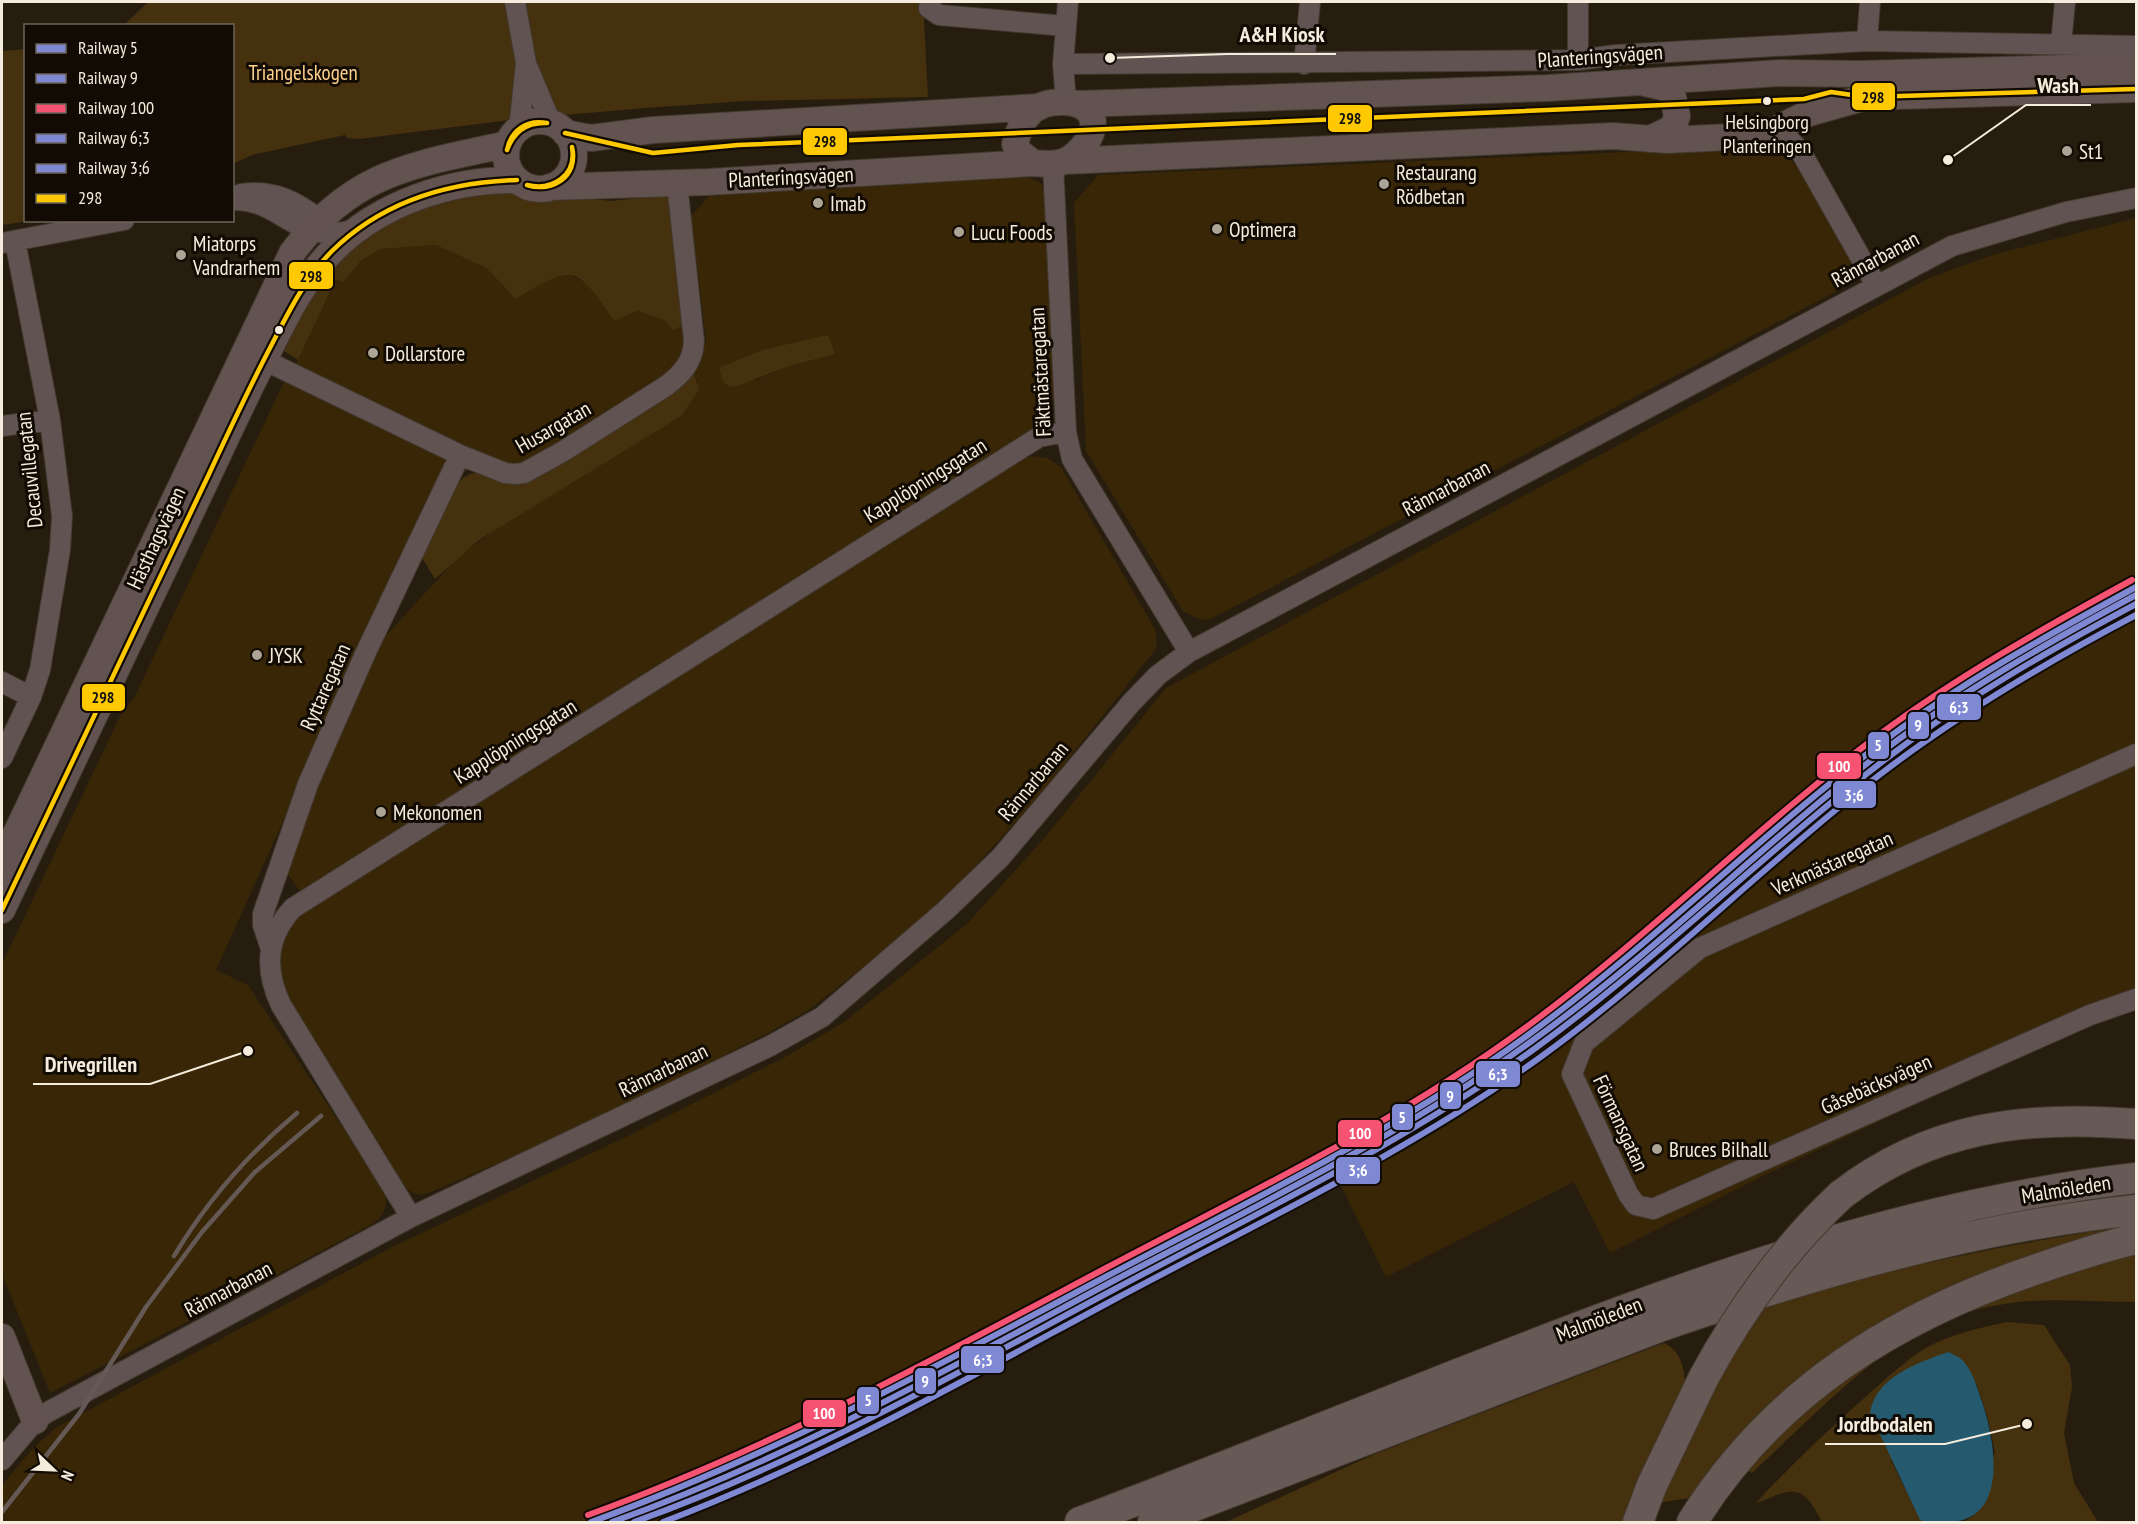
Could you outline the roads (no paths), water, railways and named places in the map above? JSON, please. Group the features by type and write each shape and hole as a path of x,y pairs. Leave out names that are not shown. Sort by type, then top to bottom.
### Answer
{"highway":[{"path":"1640,1518 1652,1485 1704,1377 1768,1274 1808,1226 1841,1195 1873,1171 1902,1155 1964,1132 2020,1123 2063,1120 2136,1124"},
{"name":"Malmöleden","path":"1080,1522 1565,1332 1735,1270 1918,1216 1997,1199 2136,1178"},
{"name":"Malmöleden","path":"1153,1522 1725,1304 1926,1247 2038,1224 2136,1210"},
{"path":"1692,1522 1738,1457 1785,1409 1844,1361 1875,1341 1940,1305 1972,1292 2077,1256 2136,1239"}],"main road":[{"name":"Planteringsvägen","path":"1072,104 1638,83 1780,73 1862,74 2136,66"},
{"path":"1638,83 1663,87 1674,95 1677,116 1673,128 1650,139"},
{"name":"Planteringsvägen","path":"550,187 677,183 1051,162 1613,136 1650,139 1750,136 1774,130 1809,113 1866,97 2136,88"},
{"path":"309,278 316,229 353,192 382,176 514,136 538,121 591,138 653,130 1072,104 1090,112 1093,124 1088,141 1051,162 1019,152 1015,144 1026,117 1039,107"},
{"path":"358,230 382,214 425,194 478,182 517,180 536,189 550,187 564,178 573,162 571,141 558,128"},
{"path":"514,136 507,159 517,180"},
{"name":"Hästhagsvägen","path":"2,863 259,320 292,254 316,229"},
{"name":"Hästhagsvägen","path":"2,910 294,301 309,278 331,252 358,230"},
{"path":"2,1337 35,1421"}],"street":[{"path":"515,2 526,63 558,128"},
{"path":"1068,2 1063,64 1072,104"},
{"path":"1304,64 1310,2"},
{"path":"1578,2 1578,60"},
{"path":"1867,41 1870,2"},
{"path":"2061,44 2065,2"},
{"path":"931,7 939,15 1066,26"},
{"name":"Planteringsvägen","path":"1063,64 1304,64 1578,60 1616,55 1867,41 2136,46"},
{"path":"514,136 526,63"},
{"path":"1774,130 1789,139 1801,152 1876,285"},
{"name":"Fäktmästaregatan","path":"1051,162 1066,432 1072,459 1189,652"},
{"name":"Husargatan","path":"264,360 460,455 505,473 524,472 589,436 666,386 686,368 692,356 693,341 677,183"},
{"path":"234,197 250,193 279,196 301,205 316,229 358,230"},
{"name":"Rännarbanan","path":"2,1460 35,1421 411,1217 770,1046 822,1017 946,910 1000,858 1131,703 1158,675 1189,652 1952,246 2066,212 2136,198"},
{"path":"8,242 113,222"},
{"name":"Decauvillegatan","path":"2,758 31,697 42,660 63,516 50,420 8,242"},
{"path":"2,426 50,420"},
{"name":"Kapplöpningsgatan","path":"411,1217 281,1005 271,978 270,946 281,921 293,908 1039,437 1066,432"},
{"name":"Ryttaregatan","path":"270,946 264,930 263,914 308,784 366,652 460,455"},
{"path":"2,682 31,697"},
{"name":"Verkmästaregatan","path":"1577,1059 1584,1042 1700,948 2136,754"},
{"name":"Gåsebäcksvägen","path":"1636,1205 1653,1209 2090,1015 2136,999"},
{"name":"Förmansgatan","path":"1577,1059 1572,1074 1628,1194 1636,1205"}],"water":[{"path":"1948,1352 1964,1362 1975,1383 1991,1435 1993,1475 1990,1493 1981,1508 1967,1518 1947,1522 1930,1522 1920,1520 1870,1413 1874,1400 1889,1381 1911,1367"}],"railway":[{"path":"174,1256 214,1197 245,1162 297,1113"},
{"path":"2,1512 79,1414 146,1307 202,1232 255,1172 321,1116"}],"rail line":[{"name":"100","path":"588,1515 722,1461 852,1400 1320,1156 1425,1095 1525,1028 1570,993 1658,921 1831,772 1906,715 2033,635 2132,580"},
{"name":"5","path":"591,1522 724,1468 854,1408 1270,1191 1428,1102 1528,1035 1573,1000 1662,928 1835,779 1910,722 2005,661 2136,587"},
{"name":"9","path":"612,1522 742,1470 930,1379 1326,1169 1429,1109 1480,1077 1575,1009 1664,936 1794,823 1913,729 2006,668 2136,595"},
{"name":"6;3","path":"634,1522 757,1472 878,1415 1330,1176 1435,1115 1487,1082 1582,1013 1799,829 1917,736 2008,676 2136,604"},
{"name":"3;6","path":"663,1522 780,1473 950,1388 1334,1184 1440,1123 1542,1056 1625,992 1823,820 1896,762 1996,695 2136,615"}],"place":[{"name":"A&H Kiosk","path":"1110,58"},
{"name":"Helsingborg Planteringen","path":"1767,101"},
{"name":"St1","path":"2067,151"},
{"name":"Wash","path":"1948,160"},
{"name":"Restaurang Rödbetan","path":"1384,184"},
{"name":"Imab","path":"818,203"},
{"name":"Optimera","path":"1217,229"},
{"name":"Lucu Foods","path":"959,232"},
{"name":"Miatorps Vandrarhem","path":"181,255"},
{"name":"Dollarstore","path":"373,353"},
{"name":"JYSK","path":"257,655"},
{"name":"Mekonomen","path":"381,812"},
{"name":"Drivegrillen","path":"248,1051"},
{"name":"Bruces Bilhall","path":"1657,1149"},
{"name":"Jordbodalen","path":"2027,1424"}],"park label":[{"name":"Triangelskogen","path":"303,72"}]}
